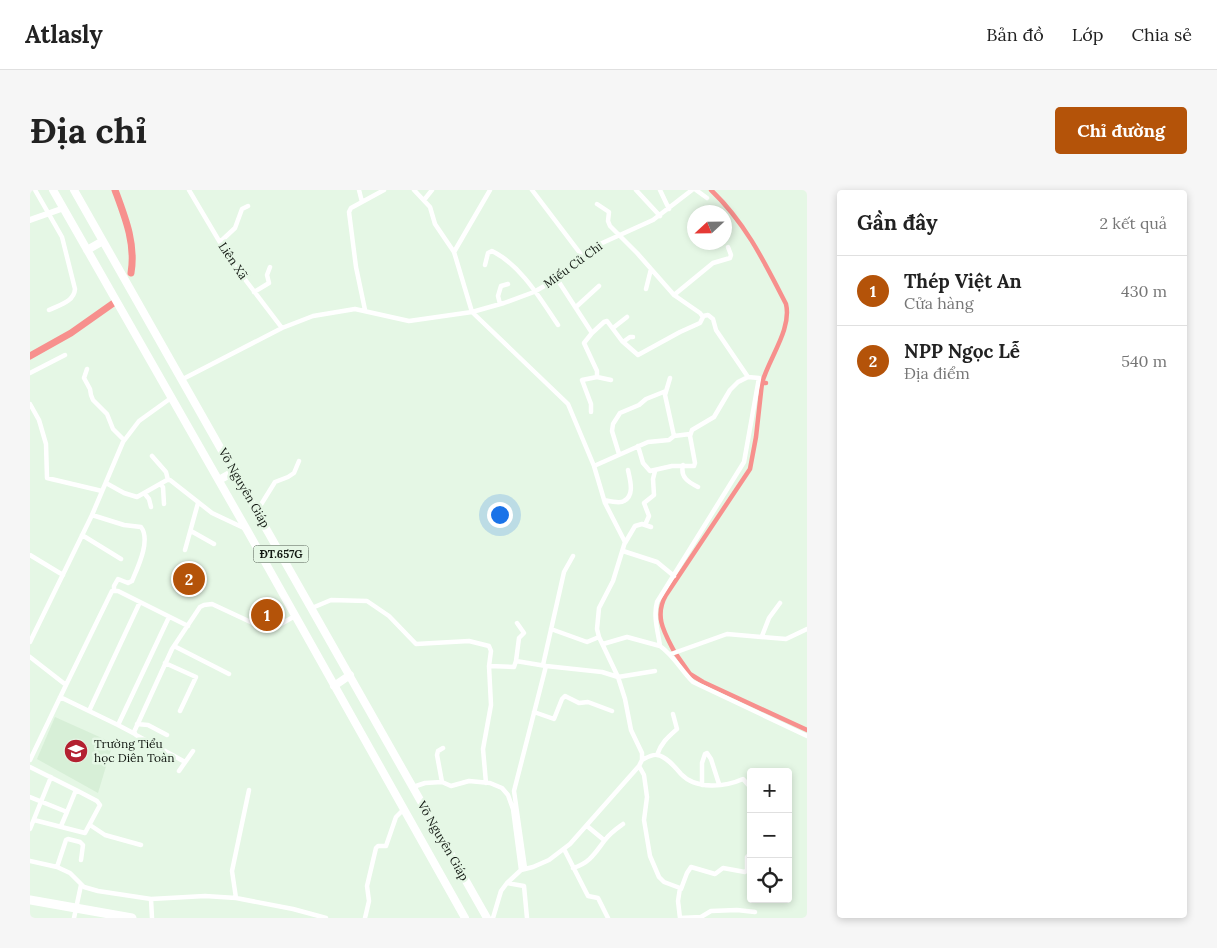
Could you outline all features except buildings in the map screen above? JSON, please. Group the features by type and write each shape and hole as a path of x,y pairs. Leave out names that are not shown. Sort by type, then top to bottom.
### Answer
{"highway":[{"path":"30,900 132,918"}],"main road":[{"name":"Võ Nguyên Giáp","path":"53,190 219,480 465,918"},
{"name":"Võ Nguyên Giáp","path":"75,191 487,918"},
{"path":"87,250 103,241"},
{"path":"219,480 234,471"},
{"path":"334,686 350,675"}],"street":[{"path":"35,190 64,244 75,292 70,300 49,310"},
{"name":"Liên Xã","path":"189,190 231,261 282,328"},
{"path":"359,190 362,202"},
{"path":"365,310 356,267 349,212 352,207 384,190"},
{"path":"414,190 431,209 435,224 454,252 472,312 568,404 594,466 604,500 626,543"},
{"path":"424,200 432,190"},
{"path":"532,190 583,257"},
{"path":"636,190 660,216"},
{"path":"660,190 669,209"},
{"path":"694,190 707,198"},
{"name":"Miếu Củ Chi","path":"182,380 282,328 313,316 349,309 365,310 404,321 472,312 534,292 557,278 600,244 660,216 694,190"},
{"path":"454,252 487,191"},
{"path":"597,204 608,211 608,223 674,295 703,316 708,315 711,317 716,330 748,377"},
{"path":"220,242 235,228 242,209 248,206"},
{"path":"30,220 64,208"},
{"path":"674,295 713,263 730,258 729,250"},
{"path":"485,264 488,253 493,251 517,271 558,326"},
{"path":"254,292 269,283 267,276 270,267"},
{"path":"646,289 650,269"},
{"path":"557,278 592,333"},
{"path":"500,304 498,296 501,286 508,284"},
{"path":"576,307 599,286"},
{"path":"597,377 597,371 584,342 606,321 610,323 623,342 640,354 700,323 703,320 703,316"},
{"path":"612,328 627,317"},
{"path":"623,342 633,336"},
{"path":"30,373 65,355"},
{"path":"87,369 84,378 90,389 90,395 107,414 113,429 124,440"},
{"path":"591,412 592,406 582,380 597,377 611,380"},
{"path":"638,446 646,468 650,471 669,466 692,466 695,464 690,434 694,428 714,417 732,387 740,380 748,377 759,378 744,462 656,606 655,617 660,646"},
{"path":"670,378 665,395 674,436"},
{"path":"619,454 612,431 613,424 620,413 666,391"},
{"path":"30,642 92,515 124,440 139,421 172,398"},
{"path":"30,404 39,420 46,444 47,478 102,491"},
{"path":"594,466 638,446 653,441 670,440 674,436 690,434"},
{"path":"152,456 168,475 168,480"},
{"path":"257,511 275,482 294,473 299,461"},
{"path":"683,465 682,473 684,478 698,486"},
{"path":"604,500 625,501 631,488 628,470"},
{"path":"493,918 501,892 506,883 523,869 544,863 564,849 588,826 642,760 642,753 631,730 625,699 618,677 599,637 597,624 599,608 614,580 633,527 641,524 648,526 650,516 644,503 654,495 653,479 655,471"},
{"path":"106,483 137,497 168,480"},
{"path":"168,480 215,514 247,530"},
{"path":"160,484 163,487 164,504"},
{"path":"145,494 150,499 151,507"},
{"path":"185,550 198,503"},
{"path":"30,760 109,595 114,590 118,579 128,583 132,581 144,552 144,532 140,527 124,525 92,515"},
{"path":"191,531 214,544"},
{"path":"82,535 121,558"},
{"path":"623,551 657,562 674,576"},
{"path":"30,556 63,575"},
{"path":"523,869 519,820 514,793 534,712 550,629 564,572 573,556"},
{"path":"114,590 188,626"},
{"path":"312,608 331,600 367,601 389,616 416,644 426,645 469,641 489,646 491,651 491,705 483,749 486,783"},
{"path":"90,711 140,602"},
{"path":"762,636 767,622 780,602"},
{"path":"135,734 174,646 200,607 208,604 268,630 295,616"},
{"path":"118,725 169,617"},
{"path":"490,666 514,667 519,638 524,633 517,623"},
{"path":"550,629 587,642 599,637"},
{"path":"671,654 727,634 786,639 807,629"},
{"path":"603,644 629,637 660,646 671,654 686,675 697,685 807,736"},
{"path":"174,646 229,674"},
{"path":"30,657 66,685"},
{"path":"516,661 602,672 618,677 654,670"},
{"path":"166,663 196,677 180,711"},
{"path":"534,712 554,719 565,696 579,703 588,702 612,710"},
{"path":"60,697 118,725 185,762"},
{"path":"657,755 665,739 677,729 673,714"},
{"path":"138,724 148,725 167,735"},
{"path":"442,782 437,753 443,748"},
{"path":"179,771 193,751"},
{"path":"702,785 702,763 706,753 711,759 719,784"},
{"path":"642,760 657,755 669,762 687,779 702,785 733,783 743,779 747,784"},
{"path":"30,766 99,803 100,806 85,833 34,820"},
{"path":"639,766 643,772 647,797 644,820 650,856 659,877 664,882 678,886 681,889"},
{"path":"30,829 51,778"},
{"path":"413,787 425,783 442,782 451,786 465,782 486,783 502,788 510,800 515,819 523,869"},
{"path":"61,826 76,790"},
{"path":"236,898 232,871 249,790"},
{"path":"30,797 67,812"},
{"path":"365,918 370,901 367,886 376,848 386,844 395,819 404,809"},
{"path":"90,824 106,836 142,845"},
{"path":"573,868 588,861 611,832 623,824"},
{"path":"588,826 604,840"},
{"path":"58,868 66,840 68,839 82,843 81,860"},
{"path":"564,849 588,896 598,898 608,918"},
{"path":"747,858 747,870 745,872 723,868 715,874 691,867 687,873 678,901 680,918 701,916 711,911 737,910 755,912"},
{"path":"30,861 70,873 81,885 98,891 151,899 205,896 236,898 326,918"},
{"path":"506,883 524,886 527,918"},
{"path":"74,918 81,885"},
{"path":"151,899 152,918"}],"shaded area":[{"name":"Trường Tiểu học Diên Toàn","path":"55,717 113,743 98,793 37,759"}],"waterway":[{"path":"115,190 126,220 131,241 131,273"},
{"path":"711,190 744,229 762,258 786,304 786,323 779,344 765,373 762,383 766,383"},
{"path":"30,356 71,333 115,302"},
{"path":"674,651 662,624 662,603 750,469 756,437 762,383"},
{"path":"676,654 690,674 703,682 807,730"}],"place":[{"name":"NPP Ngọc Lễ","path":"189,579"},
{"name":"Thép Việt An","path":"267,615"},
{"name":"Trường Tiểu học Diên Toàn","path":"76,751"}]}
